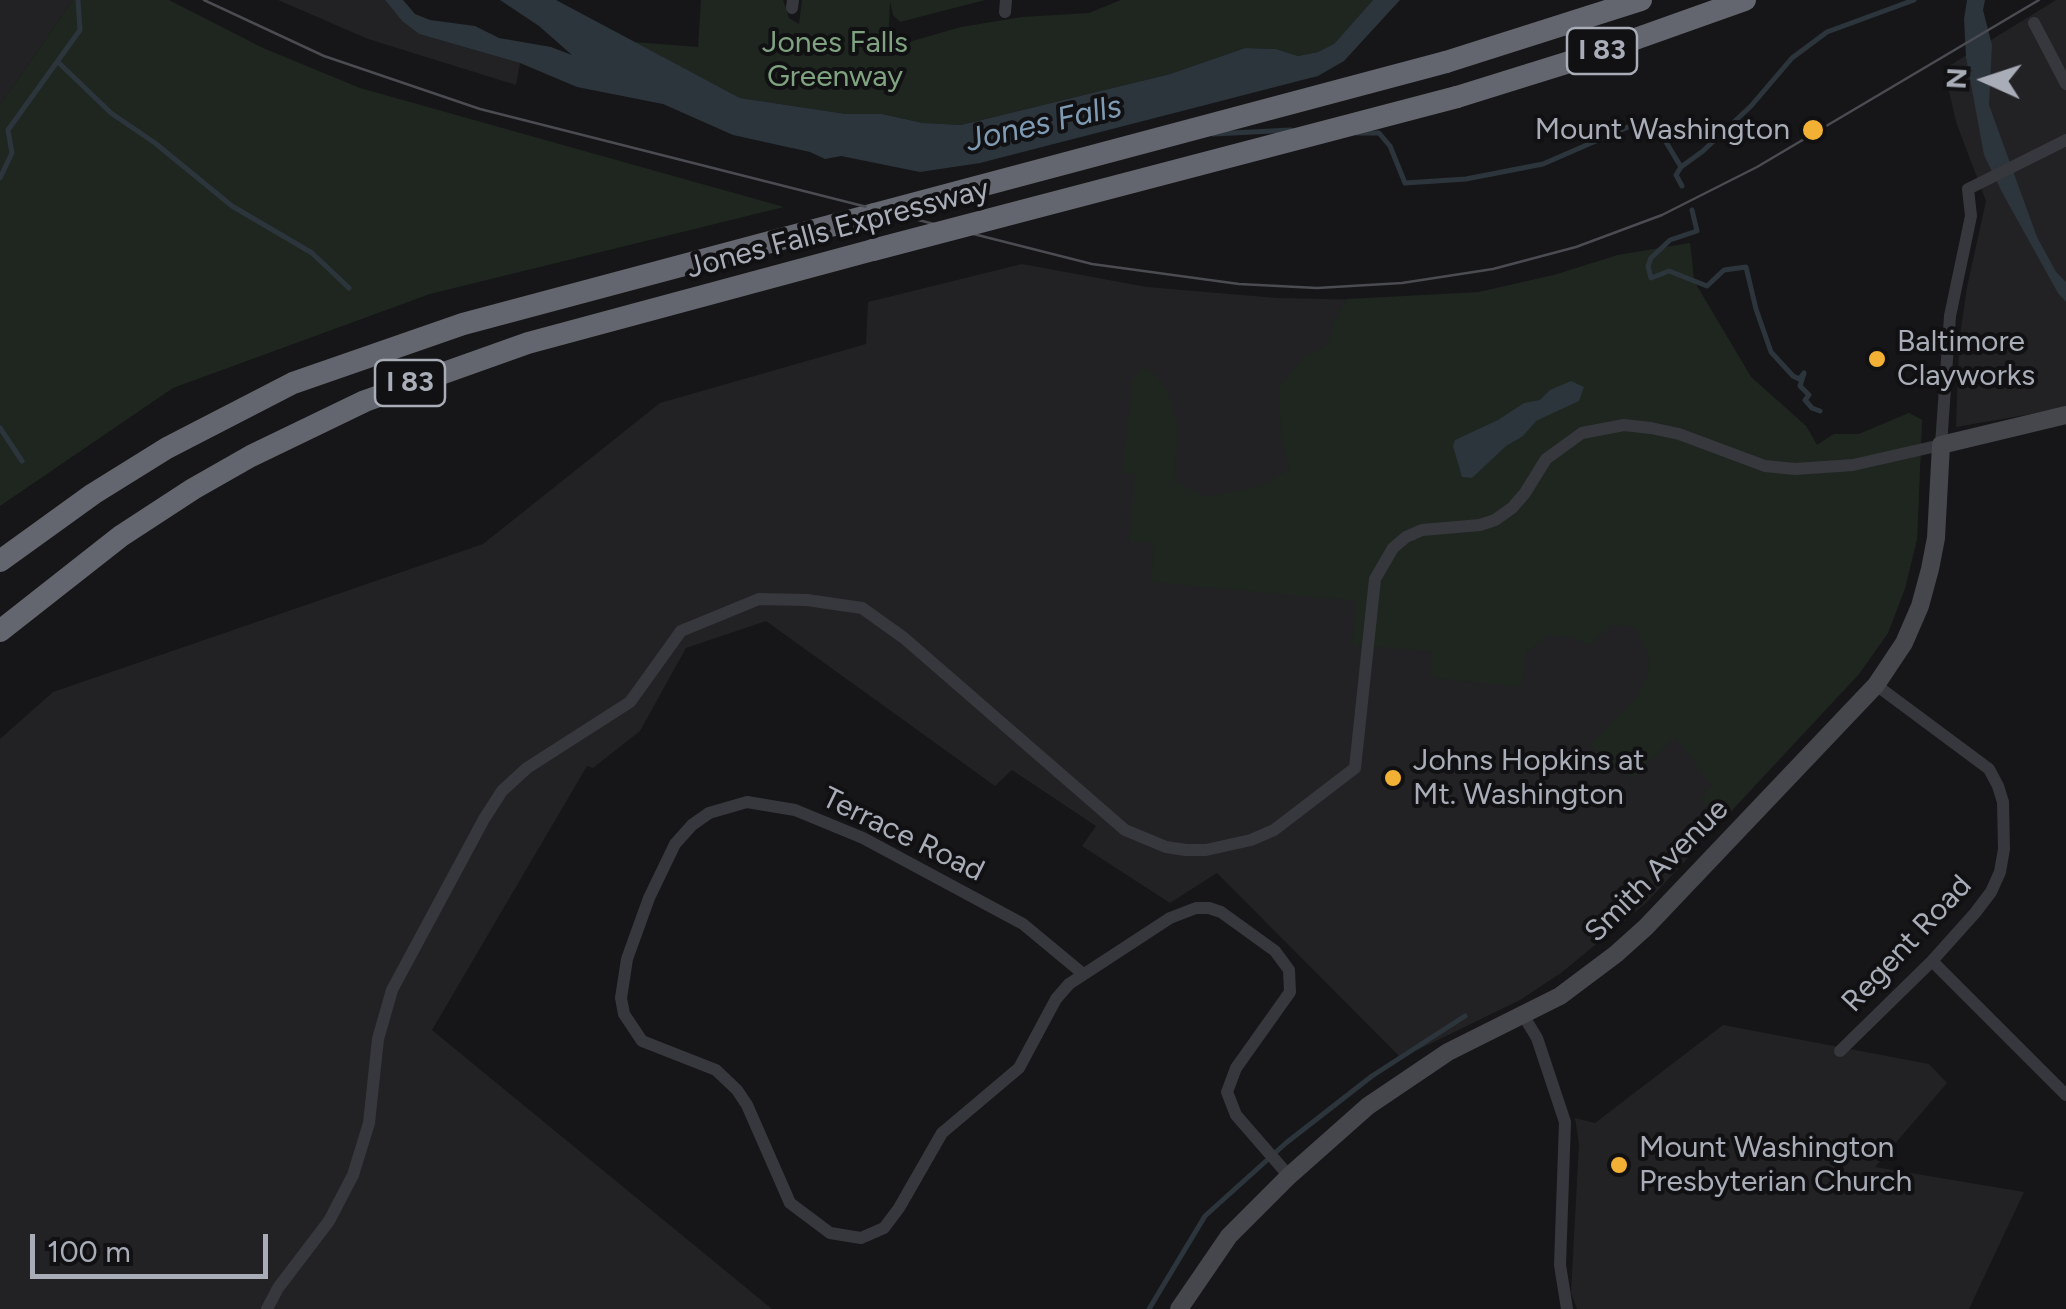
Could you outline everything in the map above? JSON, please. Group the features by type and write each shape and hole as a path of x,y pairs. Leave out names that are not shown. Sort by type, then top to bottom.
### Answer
{"highway":[{"name":"Jones Falls Expressway","path":"0,561 93,494 167,448 294,384 463,324 1446,62 1641,0"},
{"name":"Jones Falls Expressway","path":"0,632 121,536 193,489 365,400 528,343 1457,97 1746,0"}],"main road":[{"path":"1941,446 2066,415"},
{"name":"Smith Avenue","path":"1178,1309 1220,1247 1289,1176 1391,1088 1448,1052 1586,978 1646,926 1876,685 1904,642 1920,606 1936,538 1941,446"}],"street":[{"path":"2034,22 2066,84"},
{"name":"Smith Avenue","path":"1941,446 1950,316 1971,216 1968,189 2066,140"},
{"path":"267,1309 278,1288 329,1221 353,1175 369,1123 378,1039 392,990 484,819 502,791 527,768 630,702 670,642 696,622 759,599 807,600 862,608 904,638 1125,830 1166,847 1206,850 1251,840 1274,830 1356,768 1375,579 1393,548 1422,530 1495,520 1525,493 1546,459 1582,433 1614,426 1652,428 1764,466 1795,469 1853,465 1941,446"},
{"name":"Regent Road","path":"1840,1051 1932,961 1991,892 2000,872 2005,826 2003,802 1988,769 1876,685"},
{"name":"Terrace Road","path":"1082,973 1024,924 863,838 795,810 747,802 709,814 675,844 633,944 622,976 621,998 624,1014 642,1041 716,1070 737,1090 790,1203 830,1234 861,1238 884,1228 900,1208 942,1133 1019,1068 1056,999 1082,973 1170,918 1196,908 1222,912 1275,951 1289,970 1290,992 1236,1068 1227,1092 1236,1115 1289,1176"},
{"path":"1932,961 2063,1087"},
{"path":"1523,1015 1537,1038 1566,1122 1560,1265 1568,1309"}],"shaded area":[{"path":"0,0 73,0 0,105"},
{"path":"278,0 385,0 419,34 520,63 516,85 368,39"},
{"path":"2056,0 2066,0 2066,408 1956,427 1959,343 1986,201 1956,122 1944,69"},
{"name":"Johns Hopkins at Mt. Washington","path":"1690,243 1694,281 1751,377 1806,426 1817,445 1834,434 1859,434 1909,413 1922,420 1917,539 1888,633 1859,674 1646,903 1561,973 1520,1000 1401,1058 1217,873 1170,903 1082,846 1096,826 1012,770 995,786 766,621 686,648 640,731 593,768 587,766 432,1030 772,1309 0,1309 0,739 53,692 483,544 660,403 866,344 868,302 1022,264 1147,287 1277,298 1376,300 1439,296 1479,292 1618,255"},
{"path":"1723,1025 1929,1064 1947,1083 1875,1167 2024,1192 1969,1309 1577,1309 1571,1293 1579,1144 1575,1118 1595,1123"}],"green space":[{"path":"73,0 169,0 263,48 360,88 784,207 430,294 173,388 0,506 0,105"},
{"name":"Jones Falls Greenway","path":"701,0 783,0 789,18 799,24 802,0 985,0 900,22 893,15 890,1 888,48 961,27 1022,17 1089,13 1121,0 1373,0 1334,44 1318,52 1298,56 1276,49 1245,48 1170,74 961,125 923,123 882,114 846,114 740,98 634,42 698,47"},
{"path":"1690,243 1694,281 1751,377 1806,426 1817,445 1834,434 1859,434 1909,413 1922,420 1917,539 1888,633 1859,674 1721,821 1701,801 1712,785 1675,737 1631,779 1590,745 1638,696 1648,673 1649,657 1639,633 1631,626 1612,625 1589,645 1548,635 1526,652 1521,687 1432,678 1432,651 1352,645 1355,601 1151,582 1154,543 1129,541 1135,474 1123,473 1132,380 1143,368 1157,376 1169,393 1178,429 1174,481 1206,497 1259,487 1290,469 1281,435 1279,389 1302,358 1329,345 1334,322 1347,299 1479,292 1618,255"}],"water":[{"name":"Jones Falls","path":"385,0 403,0 415,14 430,20 475,26 499,38 551,47 572,55 539,26 500,0 556,0 740,98 846,114 882,114 923,123 961,125 1170,74 1245,48 1276,49 1298,56 1318,52 1334,44 1373,0 1400,0 1344,61 1318,76 980,163 920,172 841,156 825,159 733,135 663,104 577,87 520,63 419,34"},
{"path":"1967,0 1985,0 1983,10 1992,45 1989,105 2037,237 2066,282 2066,302 1984,155 1966,57"},
{"path":"1571,381 1584,387 1579,401 1536,421 1472,478 1462,477 1453,446 1455,440"}],"waterway":[{"path":"0,178 12,153 8,130 80,30 78,0"},
{"path":"1682,186 1676,175 1681,167 1751,106 1792,58 1827,32 1914,0"},
{"path":"58,62 111,113 155,143 232,206 312,253 349,288"},
{"path":"1357,133 1379,133 1390,146 1405,183 1466,179 1543,164 1635,124 1657,127 1681,167"},
{"path":"1213,134 1291,130"},
{"path":"1692,210 1697,231 1670,240 1651,258 1651,278 1669,271 1707,286 1724,270 1746,267 1771,352 1793,376 1799,379 1804,373 1800,386 1809,395 1805,400 1820,411"},
{"path":"0,428 22,461"},
{"path":"1149,1309 1205,1216 1286,1143 1372,1076 1465,1016"}],"tram line":[{"path":"204,0 324,56 480,109 1092,264 1239,284 1317,288 1402,283 1493,269 1576,247 1662,215 1757,167 2039,0"}],"place":[{"name":"Mount Washington","path":"1813,130"},
{"name":"Baltimore Clayworks","path":"1877,359"},
{"name":"Johns Hopkins at Mt. Washington","path":"1393,778"},
{"name":"Mount Washington Presbyterian Church","path":"1619,1165"}]}
